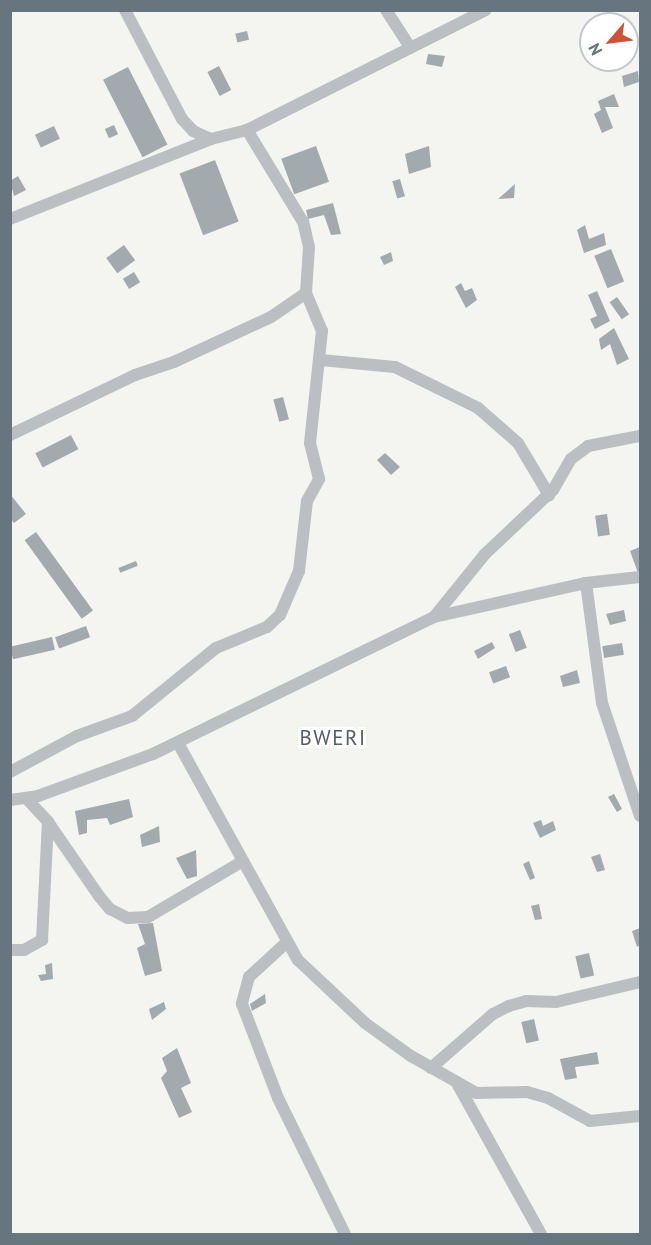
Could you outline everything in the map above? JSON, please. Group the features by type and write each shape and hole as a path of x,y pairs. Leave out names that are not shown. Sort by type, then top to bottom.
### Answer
{"street":[{"path":"125,10 182,119 193,131 211,140"},
{"path":"386,10 410,47"},
{"path":"10,219 211,140 247,130 486,10"},
{"path":"10,772 77,736 132,716 216,648 267,627 280,615 298,571 307,501 319,479 310,443 321,360 322,331 306,293 310,267 303,222 247,130"},
{"path":"10,435 135,375 174,362 271,317 306,293"},
{"path":"321,360 394,367 478,408 518,443 549,495"},
{"path":"434,617 485,554 549,495 578,453 588,446 640,436"},
{"path":"10,800 26,798 101,775 178,743 338,661 434,617 586,583 640,577"},
{"path":"586,583 602,703 640,816"},
{"path":"178,743 287,942 308,972 365,1023 431,1068 476,1093 527,1092 548,1098 590,1121 640,1116"},
{"path":"26,798 48,822 99,896 111,909 128,918 148,917 243,861"},
{"path":"10,950 24,950 42,940 48,822"},
{"path":"287,942 249,977 242,1004 278,1098 345,1234"},
{"path":"431,1068 493,1014 509,1006 526,1001 556,1002 640,982"},
{"path":"458,1085 541,1234"}],"building":[{"path":"247,31 249,40 237,42 235,34"},
{"path":"428,54 445,56 442,67 426,64"},
{"path":"219,66 231,90 220,96 207,72"},
{"path":"128,67 167,145 143,157 103,80"},
{"path":"638,72 639,82 624,87 622,76"},
{"path":"614,94 619,107 605,107 613,128 602,133 594,114 601,110 598,101"},
{"path":"114,125 118,134 109,138 105,129"},
{"path":"54,126 60,139 41,148 35,135"},
{"path":"316,146 329,182 294,194 281,159"},
{"path":"429,146 431,167 409,174 405,154"},
{"path":"215,160 239,222 203,235 180,174"},
{"path":"18,176 26,190 14,196 10,181"},
{"path":"400,179 405,196 397,199 392,181"},
{"path":"515,184 514,198 498,199"},
{"path":"333,203 341,234 331,235 324,215 308,219 306,210"},
{"path":"585,225 589,239 604,233 606,245 584,253 577,230"},
{"path":"124,245 135,260 117,273 106,258"},
{"path":"611,249 624,281 607,288 594,256"},
{"path":"391,252 393,261 384,265 380,257"},
{"path":"134,272 140,282 129,289 123,279"},
{"path":"461,283 465,291 472,288 477,300 466,308 455,287"},
{"path":"597,291 610,321 595,329 590,319 597,316 588,295"},
{"path":"617,297 629,314 622,319 610,302"},
{"path":"614,328 629,359 617,365 610,344 601,350 599,339"},
{"path":"283,397 289,419 279,422 273,400"},
{"path":"71,435 78,449 43,467 35,453"},
{"path":"385,453 400,467 391,475 377,460"},
{"path":"10,494 26,514 14,523 10,518"},
{"path":"607,514 610,535 598,536 595,516"},
{"path":"36,532 93,610 82,619 25,540"},
{"path":"640,547 640,572 638,573 630,551"},
{"path":"136,561 138,566 120,573 118,568"},
{"path":"624,610 626,621 610,625 606,614"},
{"path":"86,626 90,637 59,649 55,637"},
{"path":"520,630 527,648 516,652 509,634"},
{"path":"52,637 55,650 13,659 10,647"},
{"path":"492,642 495,648 478,659 474,651"},
{"path":"622,643 624,655 604,658 602,646"},
{"path":"506,666 510,677 493,683 489,672"},
{"path":"577,670 580,683 563,687 560,676"},
{"path":"614,794 622,809 617,812 608,797"},
{"path":"129,799 133,817 110,825 107,818 87,820 87,833 79,835 75,811"},
{"path":"541,820 543,826 553,821 556,830 540,838 533,823"},
{"path":"159,826 160,842 142,847 140,835"},
{"path":"196,850 197,876 187,879 176,858"},
{"path":"600,854 605,870 597,872 591,857"},
{"path":"529,861 535,878 530,880 523,864"},
{"path":"539,904 542,919 535,920 531,906"},
{"path":"153,923 162,971 145,976 137,948 145,944 138,924"},
{"path":"640,928 640,945 637,947 632,931"},
{"path":"589,953 594,975 581,979 575,956"},
{"path":"52,963 53,979 41,981 38,975 46,974 45,965"},
{"path":"265,994 266,1003 252,1011 250,1004"},
{"path":"164,1002 166,1009 152,1020 149,1009"},
{"path":"534,1019 539,1040 526,1043 521,1022"},
{"path":"177,1048 191,1083 181,1088 192,1112 179,1118 161,1078 167,1071 162,1058"},
{"path":"597,1052 599,1064 575,1067 577,1078 565,1080 560,1059"}],"district":[{"name":"BWERI","path":"333,738"}]}
